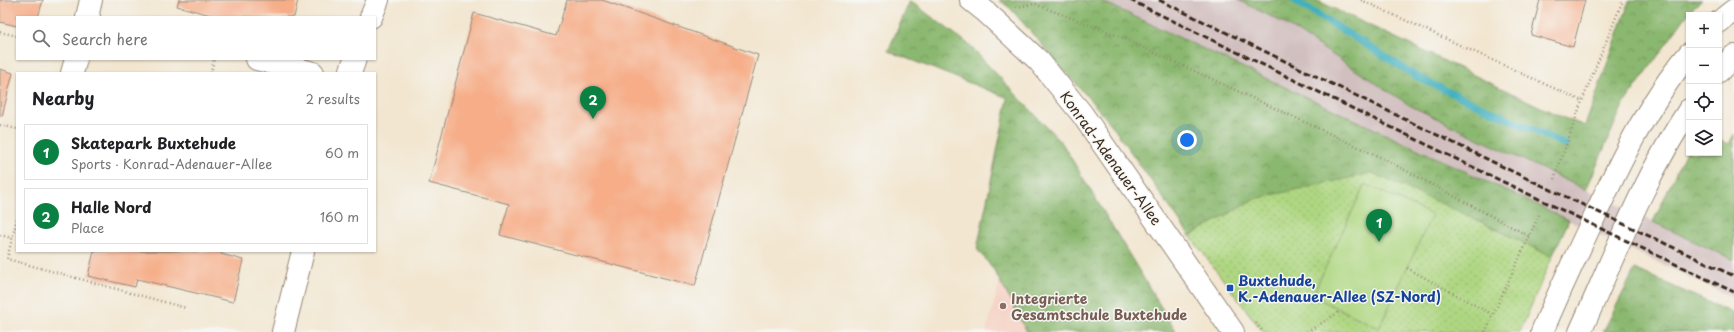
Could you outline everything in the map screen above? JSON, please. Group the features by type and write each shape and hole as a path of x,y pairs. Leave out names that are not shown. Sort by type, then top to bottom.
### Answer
{"street":[{"path":"87,16 91,0"},
{"path":"371,16 378,0"},
{"name":"Konrad-Adenauer-Allee","path":"978,6 1039,61 1082,114 1233,332"},
{"path":"1722,20 1734,10"},
{"path":"1722,68 1734,56"},
{"path":"1542,332 1609,187 1644,120 1677,68 1686,58"},
{"path":"72,72 76,60"},
{"path":"261,60 309,72"},
{"path":"350,72 355,60"},
{"path":"1580,332 1639,198 1673,134 1686,114"},
{"path":"283,332 303,252"}],"path":[{"path":"1360,0 1582,101"},
{"path":"1554,179 1582,101 1623,0"},
{"path":"978,6 1035,4 1120,37 1384,159 1529,236"},
{"path":"0,32 16,36"},
{"path":"211,72 214,60"},
{"path":"0,125 16,129"},
{"path":"1485,332 1540,213"},
{"path":"16,223 7,259 186,308"},
{"path":"0,235 12,238"},
{"path":"1407,268 1493,315"},
{"path":"1308,332 1341,311"}],"shaded area":[{"path":"1099,0 1238,0 1282,22 1411,106 1734,260 1734,298"},
{"name":"Integrierte Gesamtschule Buxtehude","path":"1000,281 1027,332 986,332"}],"green space":[{"path":"999,0 1099,0 1569,220 1552,257 1469,216 1254,199 1190,236 1111,124 1010,8"},
{"path":"1238,0 1316,0 1564,118 1585,126 1630,0 1702,0 1689,12 1686,12 1686,16 1623,105 1586,190 1411,106 1282,22"},
{"path":"910,1 967,43 1062,143 1176,332 1027,332 994,270 977,249 1008,98 888,51"},
{"path":"1734,134 1734,260 1653,222 1686,151 1686,156 1722,156 1722,141 1729,144"},
{"path":"1372,173 1469,216 1552,257 1520,332 1263,332 1190,236 1254,199"},
{"path":"1365,184 1432,215 1379,328 1312,296"},
{"path":"1635,269 1734,314 1734,332 1603,332"}],"building":[{"path":"0,0 43,0 38,16 16,16 16,26 0,22"},
{"path":"179,0 298,0 294,16 214,16 177,6"},
{"path":"567,0 602,0 758,55 695,286 500,235 509,204 429,183 474,13 556,36"},
{"path":"1540,0 1585,0 1573,47 1531,35"},
{"path":"0,69 13,73 2,116 0,116"},
{"path":"94,252 222,252 221,254 243,260 233,302 137,279 135,287 88,276"}],"waterway":[{"path":"1294,0 1421,79 1566,145"}],"railway":[{"path":"1130,0 1520,190 1734,292"},
{"path":"1159,0 1526,178 1734,276"}],"place":[{"name":"Halle Nord","path":"593,119"},
{"name":"Skatepark Buxtehude","path":"1379,242"},
{"name":"Buxtehude, K.-Adenauer-Allee (SZ-Nord)","path":"1230,288"},
{"name":"Integrierte Gesamtschule Buxtehude","path":"1003,306"}]}
